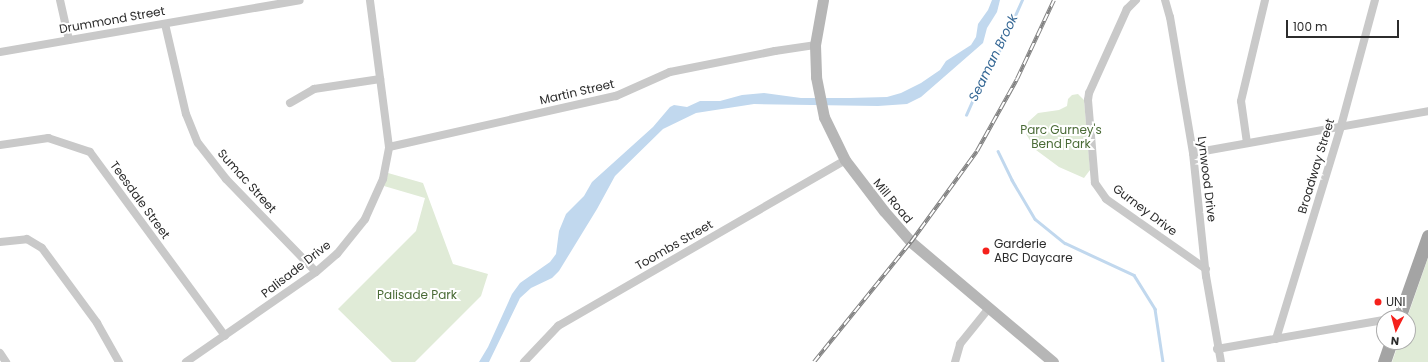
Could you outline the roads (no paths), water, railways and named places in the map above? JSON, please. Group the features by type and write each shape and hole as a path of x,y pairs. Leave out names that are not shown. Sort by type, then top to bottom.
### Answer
{"main road":[{"path":"1401,310 1428,236"},
{"path":"1384,362 1388,350"}],"street":[{"path":"60,0 69,40"},
{"path":"240,0 242,9"},
{"name":"Drummond Street","path":"0,52 300,0"},
{"name":"Palisade Drive","path":"186,362 316,272 337,254 365,219 383,179 389,146 370,0"},
{"name":"Mill Road","path":"823,0 815,45 816,77 824,117 845,160 899,230 1053,362"},
{"name":"Gurney Drive","path":"1136,0 1126,9 1089,93 1088,100 1095,183 1106,199 1206,269"},
{"name":"Lynwood Drive","path":"1165,0 1170,17 1193,153 1206,269 1221,362"},
{"path":"1247,143 1241,101 1265,0"},
{"name":"Broadway Street","path":"1276,339 1341,126 1376,0"},
{"name":"Sumac Street","path":"165,24 186,114 198,143 226,179 316,272"},
{"name":"Martin Street","path":"389,146 616,96 670,72 775,51 815,45"},
{"path":"290,103 314,89 380,79"},
{"path":"1193,153 1428,111"},
{"name":"Teesdale Street","path":"0,145 48,138 90,152 225,336"},
{"name":"Toombs Street","path":"524,362 558,326 845,160"},
{"path":"0,242 27,239 42,248 97,323 119,362"},
{"path":"955,362 960,344 989,308"},
{"path":"1218,348 1376,321"},
{"path":"0,353 6,362"}],"water":[{"path":"992,0 1000,0 997,12 987,28 983,43 921,97 907,104 878,106 754,104 696,113 663,129 615,176 597,209 559,271 552,278 531,288 520,298 489,362 479,362 488,347 512,294 520,283 550,262 556,254 559,231 566,214 584,196 592,182 653,127 670,107 674,105 687,107 700,101 720,101 742,95 764,93 801,98 850,98 887,97 901,93 921,83 940,70 946,61 971,45 976,37 978,24 988,10"}],"waterway":[{"name":"Seaman Brook","path":"966,115 976,93 996,58 1022,0"},
{"name":"Seaman Brook","path":"998,151 1012,180 1035,219 1065,243 1134,275 1155,309 1163,362"}],"railway":[{"path":"814,362 911,242 977,151 1017,79 1054,0"}],"place":[{"name":"Garderie ABC Daycare","path":"986,251"},
{"name":"UNI","path":"1378,302"}],"park label":[{"name":"Parc Gurney's Bend Park","path":"1061,137"},
{"name":"Palisade Park","path":"417,295"}]}
